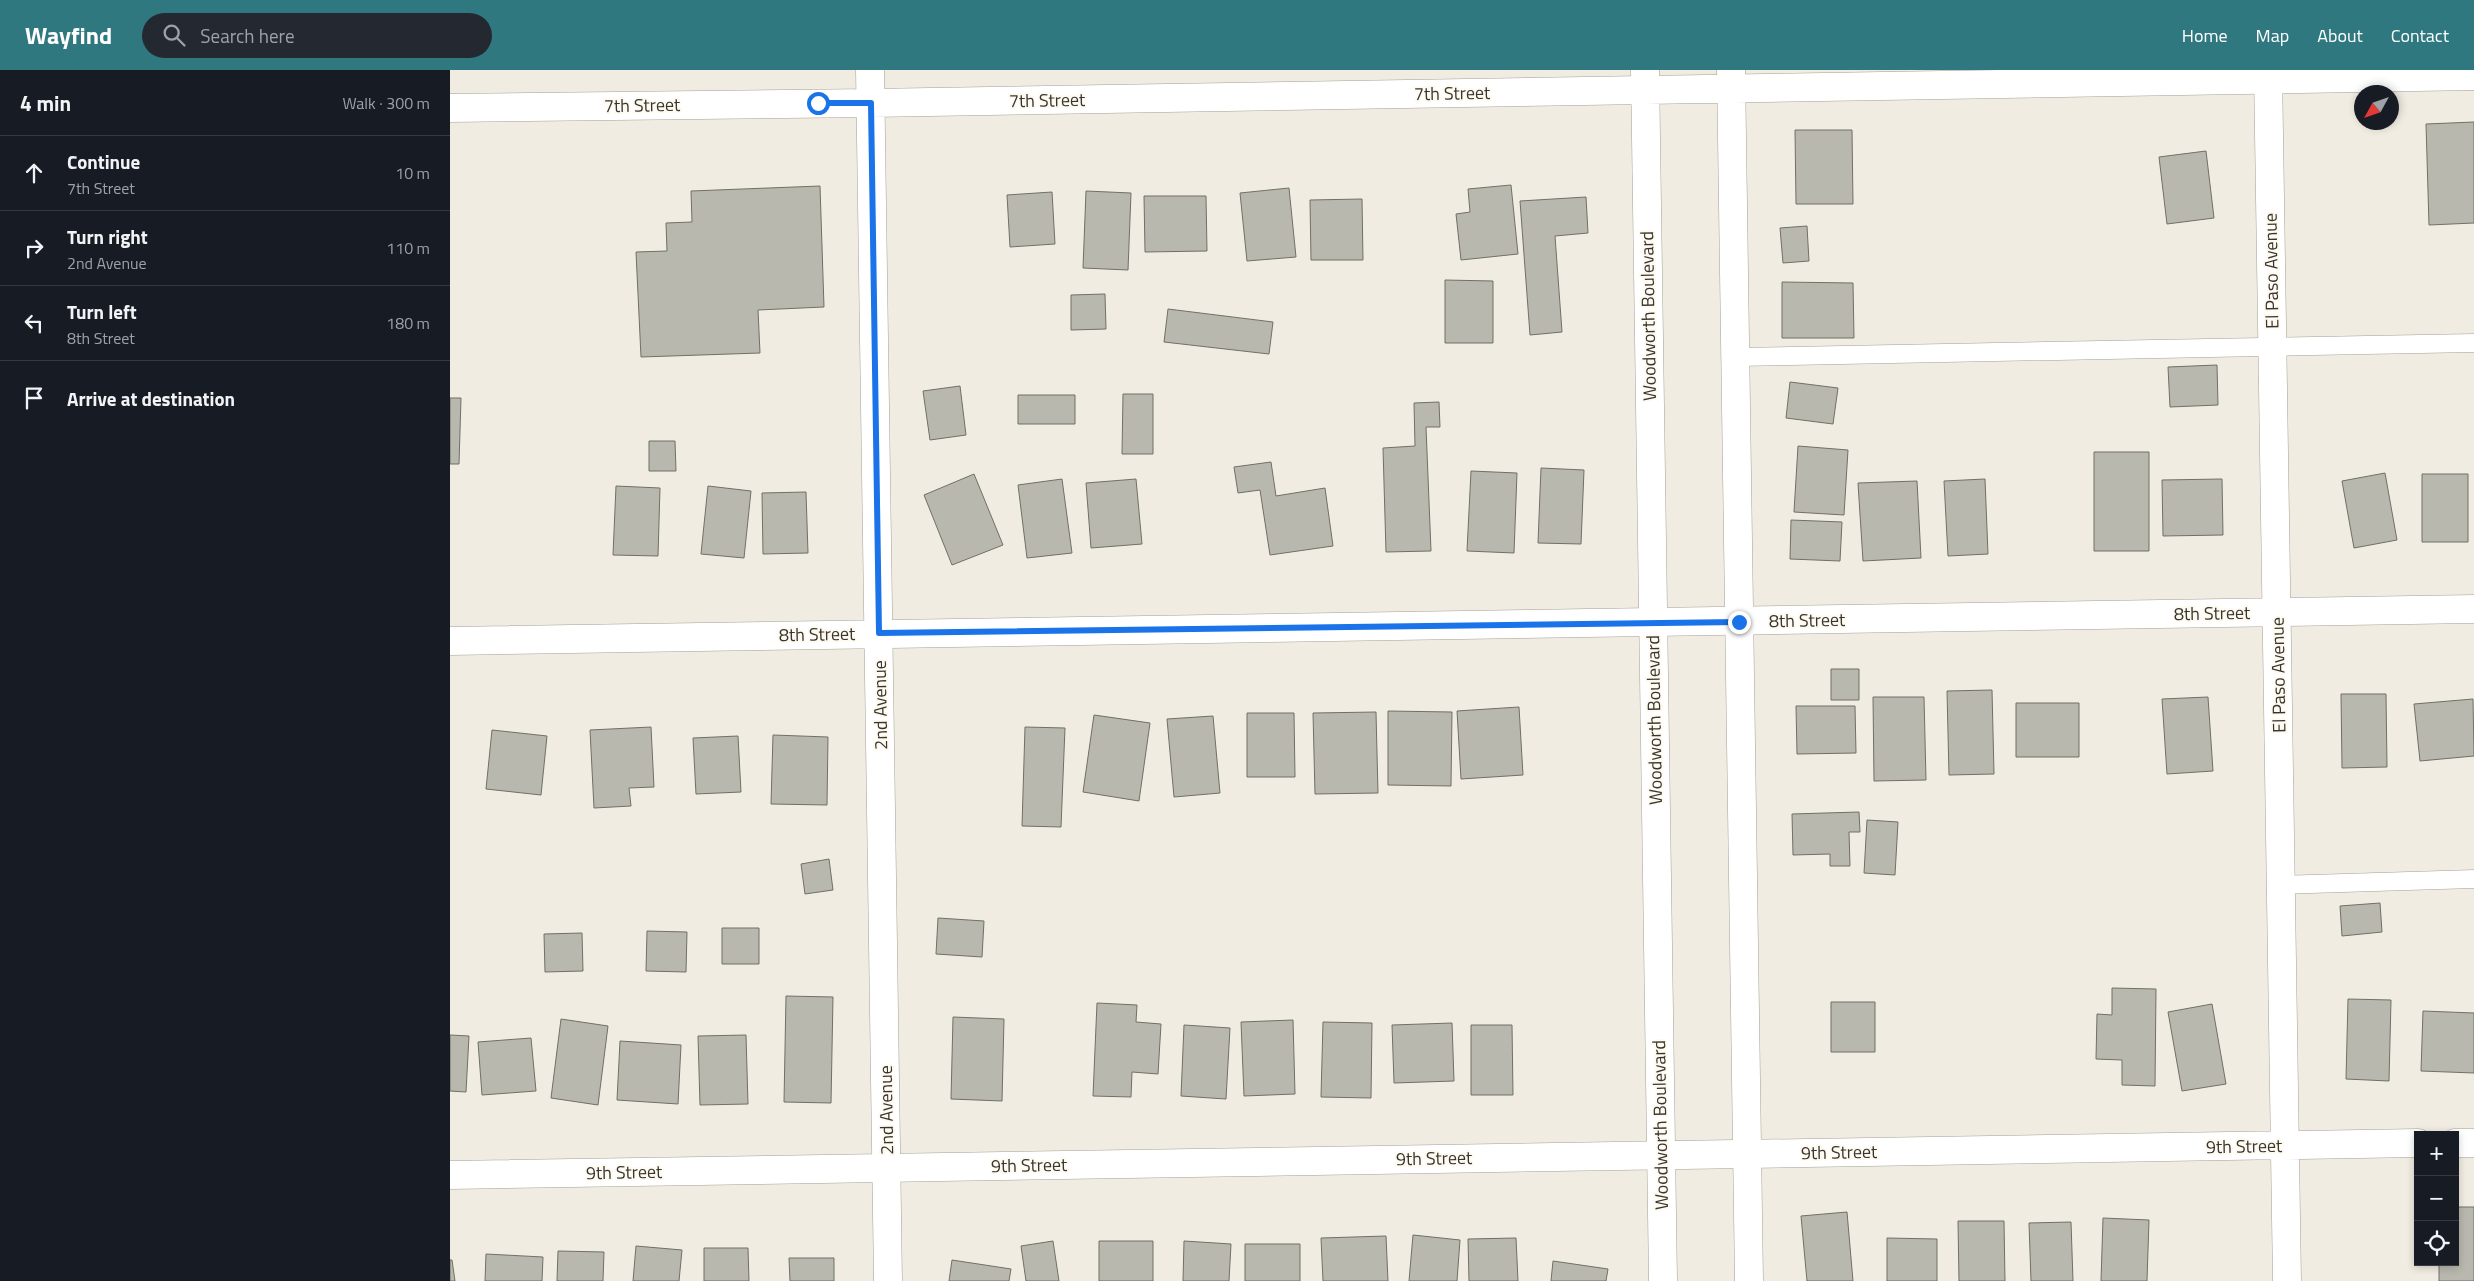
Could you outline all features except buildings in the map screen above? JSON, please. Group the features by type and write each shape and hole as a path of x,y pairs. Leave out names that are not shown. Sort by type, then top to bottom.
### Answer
{"street":[{"name":"2nd Avenue","path":"870,70 888,1281"},
{"name":"7th Street","path":"450,108 871,103 1645,80 2268,74 2474,76"},
{"name":"El Paso Avenue","path":"2268,74 2287,1281"},
{"path":"1731,79 1749,1281"},
{"name":"Woodworth Boulevard","path":"1645,80 1663,1281"},
{"name":"8th Street","path":"450,641 2474,609"},
{"path":"2459,1143 2474,1143"},
{"name":"9th Street","path":"450,1174 2414,1144"}],"lane":[{"path":"1735,357 2474,343"},
{"path":"2281,886 2474,879"}],"route":[{"path":"818,103 871,103 879,633 1653,621 1739,622"}]}
